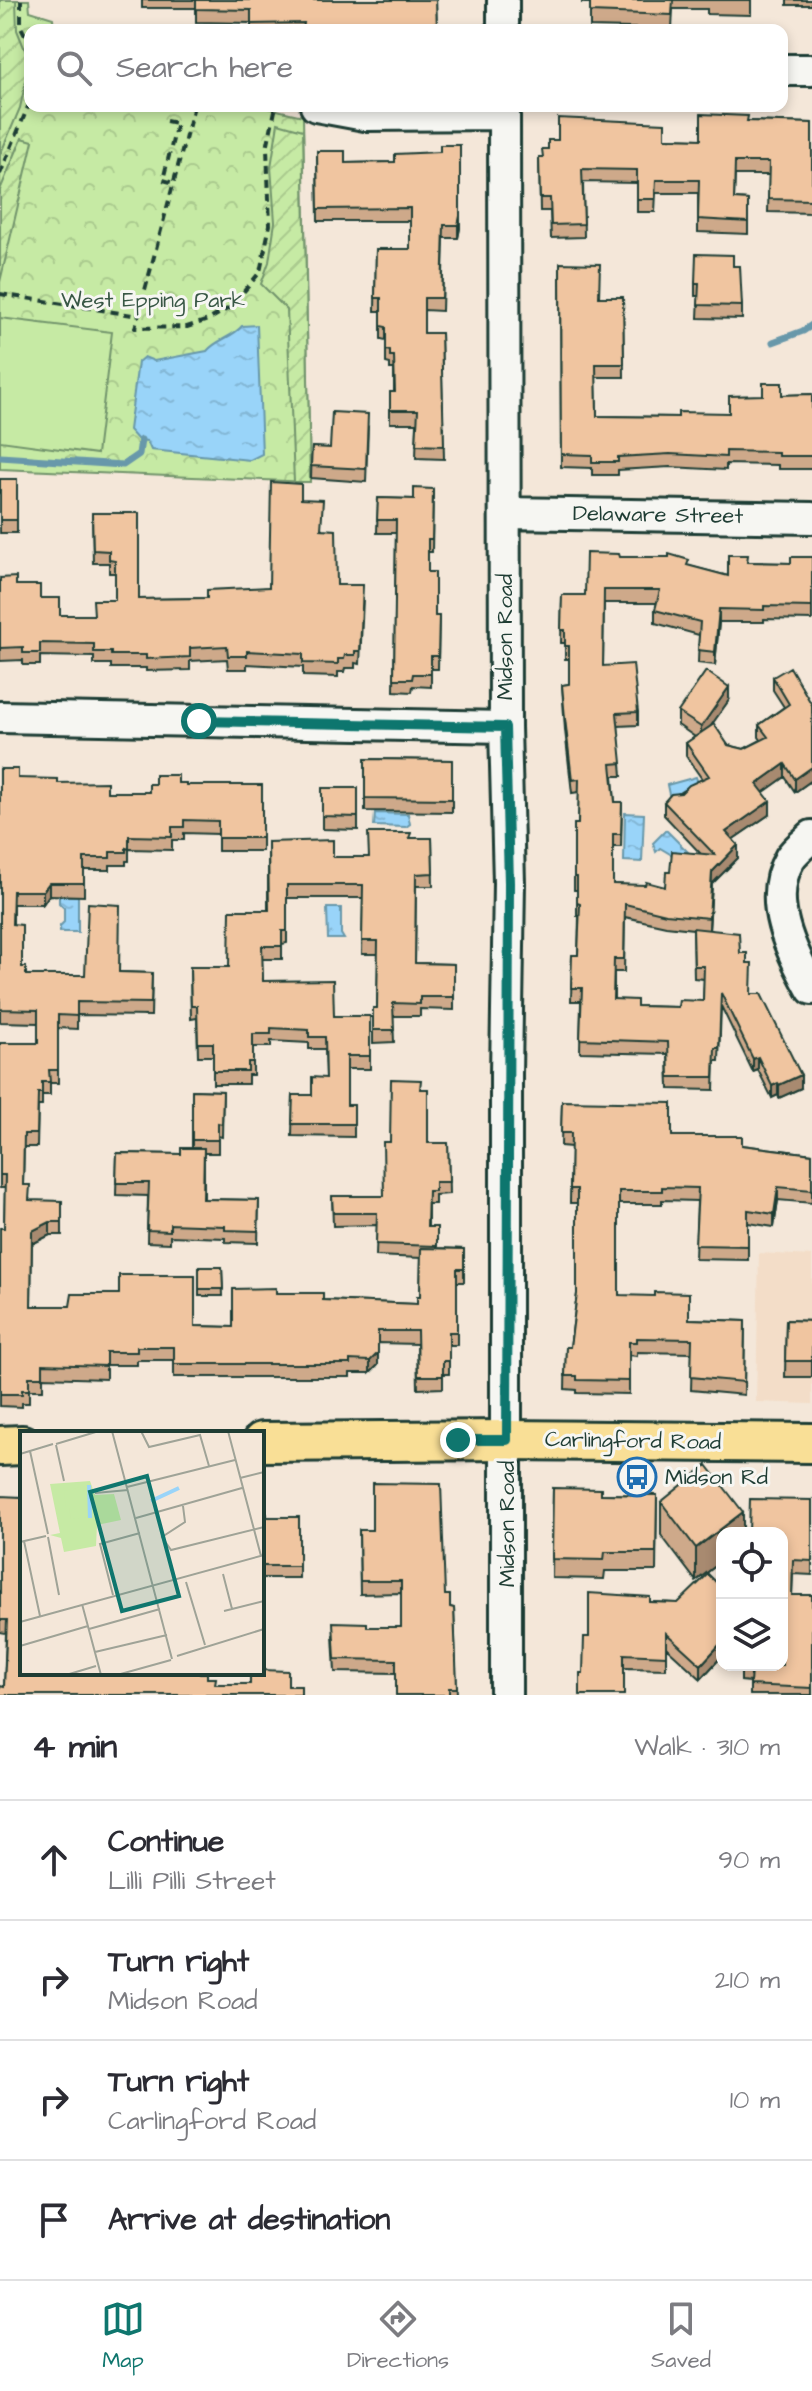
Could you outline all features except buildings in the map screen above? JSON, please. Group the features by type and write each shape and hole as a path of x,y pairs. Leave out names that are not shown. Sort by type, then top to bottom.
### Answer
{"main road":[{"name":"Carlingford Road","path":"264,1442 507,1440 812,1443"},
{"path":"0,1446 20,1445"}],"street":[{"path":"503,0 503,24"},
{"path":"788,70 812,70"},
{"path":"349,112 365,115 448,112"},
{"name":"Midson Road","path":"504,112 505,727 509,883 506,1695"},
{"name":"Delaware Street","path":"505,513 812,518"},
{"path":"0,717 505,727"},
{"path":"812,836 791,856 778,887 783,924 812,989"}],"path":[{"path":"21,0 21,27 24,33"},
{"path":"0,174 26,112"},
{"path":"192,112 135,328 187,327 208,320 231,307 260,272 270,225 267,148 275,112"},
{"path":"166,121 177,123 163,180 174,183"},
{"path":"0,294 139,316"}],"shaded area":[{"path":"759,1253 812,1256 812,1404 756,1402"}],"green space":[{"name":"West Epping Park","path":"0,0 29,0 30,11 53,18 54,24 24,24 24,112 286,112 303,116 310,482 0,469"},
{"path":"0,0 16,0 17,30 24,47 24,90 20,108 0,155"},
{"path":"278,123 303,130 310,482 294,482 287,310 261,284 269,262 275,222 271,167"},
{"path":"22,138 33,141 0,282 0,190"},
{"path":"0,318 112,332 97,454 0,441"}],"water":[{"path":"257,325 262,454 250,460 151,450 147,441 138,440 129,430 138,362 144,357 154,361 207,351 242,326"},
{"path":"696,777 701,792 671,804 667,785"},
{"path":"375,813 408,814 410,824 406,827 374,826"},
{"path":"625,813 644,814 642,862 624,861"},
{"path":"666,830 690,854 682,861 660,848 656,852 653,843"},
{"path":"59,896 78,896 78,932 60,932 64,908 59,903"},
{"path":"327,908 341,908 341,934 344,939 328,939"}],"waterway":[{"path":"773,342 812,325"},
{"path":"0,457 123,465 139,454 141,440"}],"place":[{"name":"Midson Rd","path":"637,1477"}],"route":[{"path":"199,721 505,727 509,883 507,1440 458,1440"}]}
